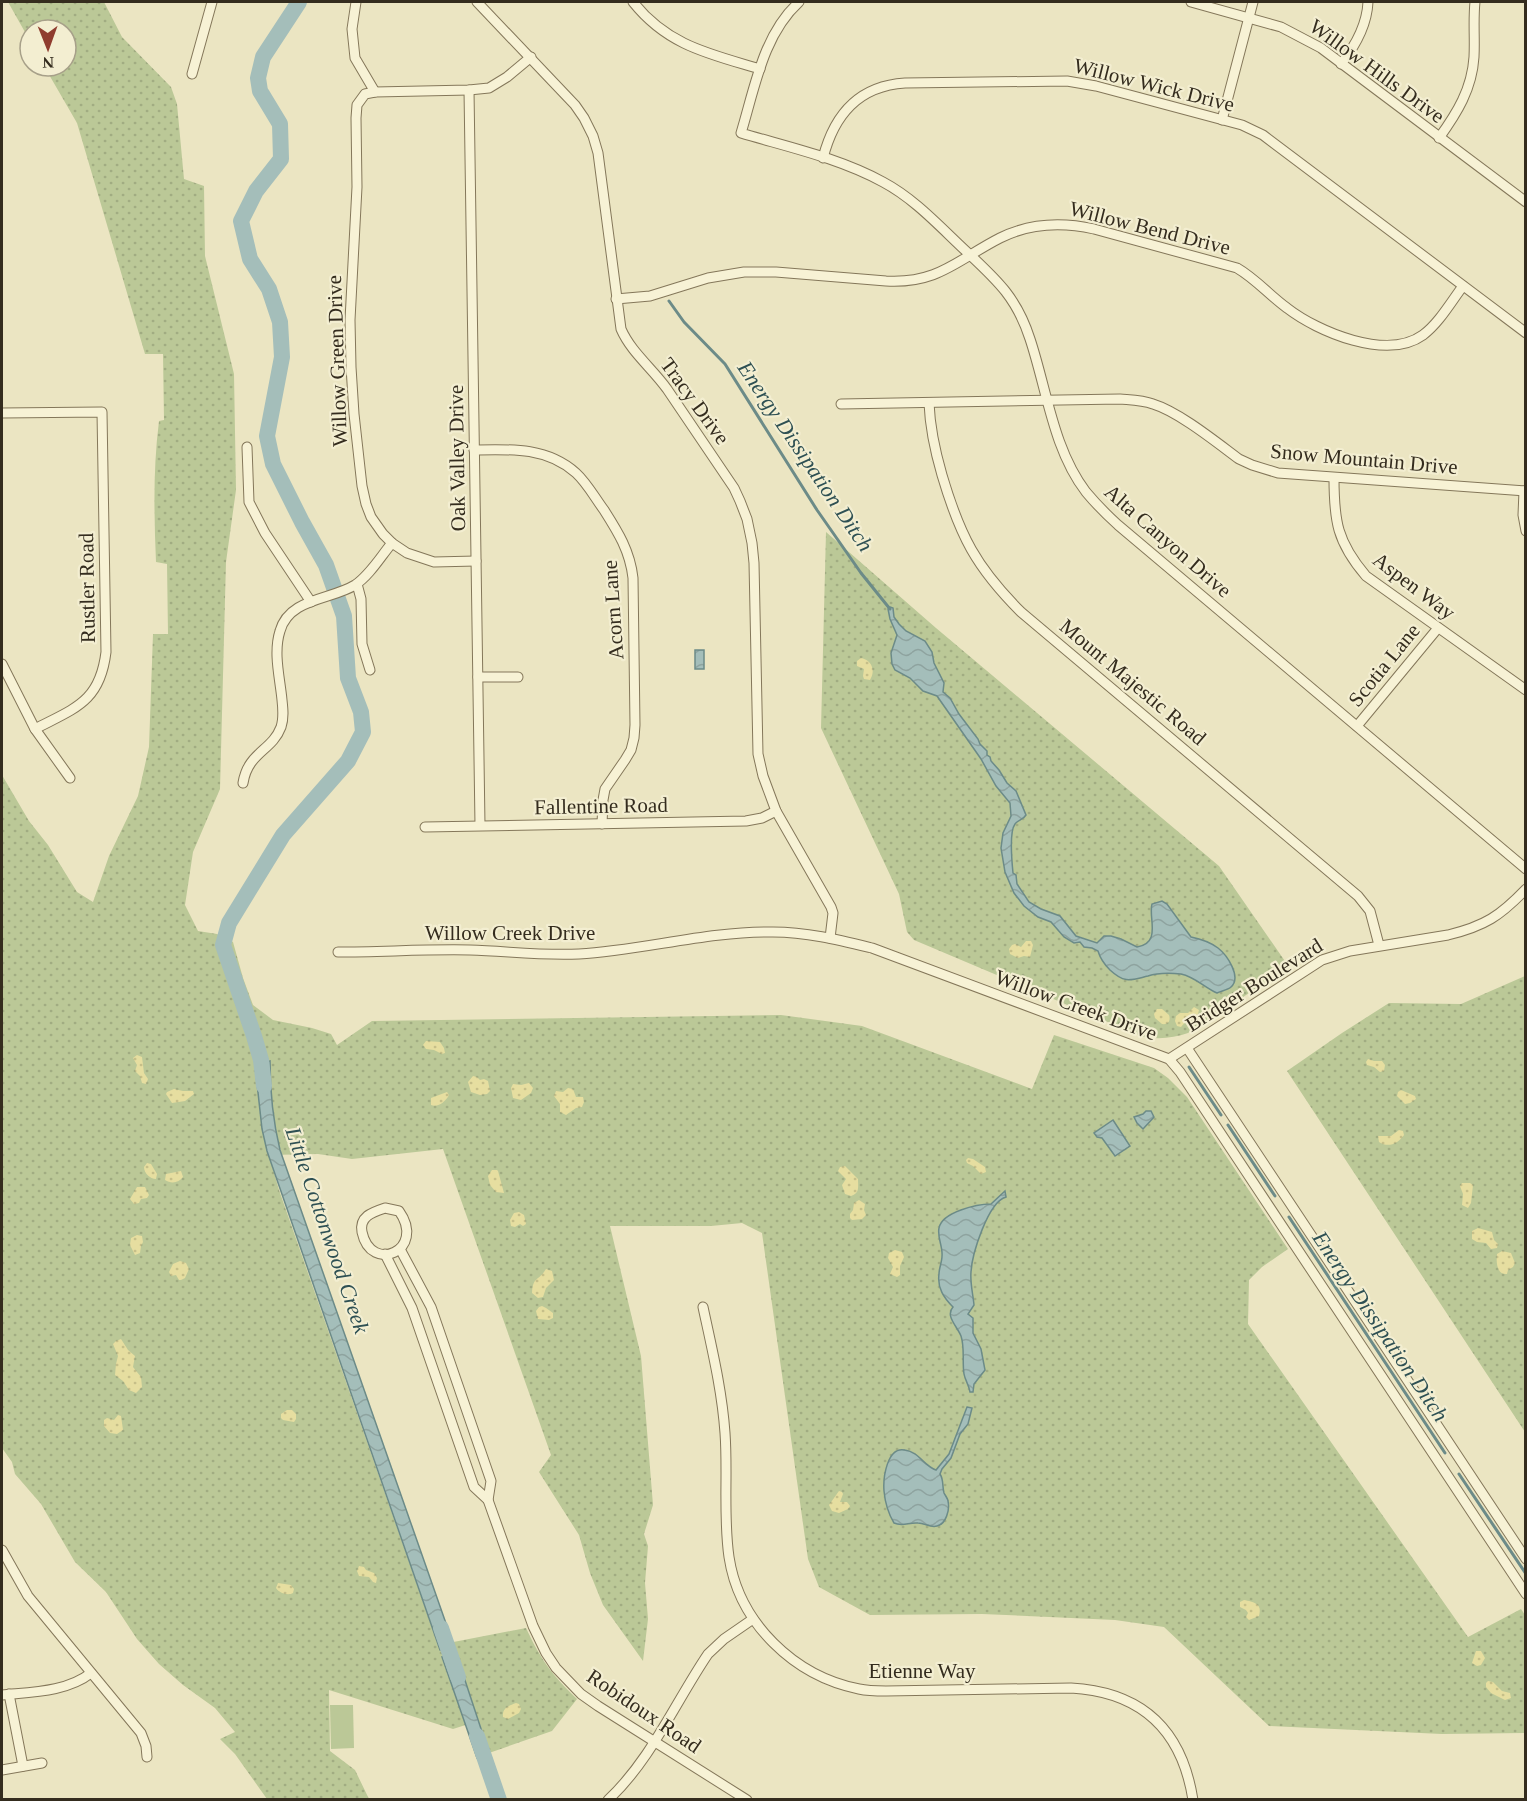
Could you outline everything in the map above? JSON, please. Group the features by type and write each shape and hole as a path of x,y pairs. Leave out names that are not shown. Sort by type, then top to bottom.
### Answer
{"street":[{"path":"192,74 212,2"},
{"path":"356,2 352,29 355,58 375,92 489,88 531,57"},
{"name":"Tracy Drive","path":"477,2 575,105 593,136 601,170 621,329 626,341 667,389 734,488 747,519 754,563 758,754 763,776 776,811 831,906 830,938"},
{"path":"633,2 652,22 676,40 704,53 760,69 773,35 788,12 799,2"},
{"name":"Willow Hills Drive","path":"1191,2 1297,34 1322,48 1522,200"},
{"path":"1222,120 1253,2"},
{"path":"1341,64 1359,38 1365,23 1368,2"},
{"path":"1439,138 1462,103 1470,82 1474,59 1475,2"},
{"name":"Alta Canyon Drive","path":"760,69 741,133 863,172 904,195 970,255 1014,301 1030,339 1064,451 1086,492 1101,509 1526,869"},
{"name":"Willow Wick Drive","path":"823,158 834,127 846,109 871,91 896,84 1067,81 1096,86 1249,128 1271,141 1526,333"},
{"name":"Oak Valley Drive","path":"469,90 480,825"},
{"name":"Willow Green Drive","path":"375,92 365,94 357,105 357,187 351,284 351,367 364,495 371,517 392,543 406,553 434,562 476,561"},
{"path":"1522,200 1526,187"},
{"name":"Willow Bend Drive","path":"616,299 650,296 708,278 744,272 776,272 903,282 934,276 1000,238 1034,226 1053,224 1094,229 1237,268 1286,308 1309,323 1365,343 1383,346 1402,345 1423,335 1463,286"},
{"name":"Snow Mountain Drive","path":"841,404 1120,399 1153,404 1168,410 1239,459 1278,473 1525,491"},
{"name":"Mount Majestic Road","path":"929,403 931,431 952,508 969,546 999,590 1021,612 1358,896 1370,910 1378,945"},
{"name":"Rustler Road","path":"2,413 102,412 106,652 104,670 88,699 76,708 35,729"},
{"path":"247,447 249,502 265,533 310,602"},
{"name":"Acorn Lane","path":"474,450 524,450 539,453 566,465 588,487 626,547 633,578 635,724 631,750 605,789 602,824"},
{"name":"Aspen Way","path":"1334,478 1337,526 1343,543 1366,576 1526,690"},
{"path":"1525,491 1523,515 1526,531"},
{"path":"243,783 244,772 249,762 274,738 282,726 283,710 277,650 281,627 293,610 301,605 353,586 392,543"},
{"path":"353,586 361,598 362,644 370,670"},
{"name":"Scotia Lane","path":"1357,726 1438,628"},
{"path":"2,664 35,729 70,778"},
{"path":"478,677 518,677"},
{"name":"Fallentine Road","path":"425,827 746,821 762,818 776,811"},
{"name":"Bridger Boulevard","path":"1169,1059 1322,960 1350,951 1448,935 1480,926 1508,908 1526,890"},
{"name":"Willow Creek Drive","path":"338,952 466,950 555,954 612,951 746,933 775,932 830,938 872,948 1169,1059 1180,1072 1526,1594"},
{"path":"1187,1048 1526,1559"},
{"name":"Robidoux Road","path":"488,1500 491,1481 434,1316 426,1295 400,1249 407,1239 402,1216 399,1211 385,1208 369,1214 364,1218 362,1230 366,1245 376,1253 385,1254 412,1308 474,1487 488,1500 533,1626 546,1653 556,1668 581,1694 747,1800"},
{"path":"385,1254 400,1249"},
{"name":"Etienne Way","path":"703,1307 719,1380 723,1411 729,1558 735,1582 753,1619 777,1647 797,1663 819,1676 861,1690 1071,1688 1110,1693 1145,1711 1168,1734 1185,1766 1193,1800"},
{"path":"2,1550 28,1596 141,1733 146,1746 147,1758"},
{"path":"608,1800 623,1785 654,1741 708,1654 724,1639 753,1619"},
{"path":"22,1766 5,1695 58,1688 84,1679 91,1673"},
{"path":"2,1770 42,1763"}],"green space":[{"path":"8,2 104,2 122,37 171,87 177,104 184,179 204,186 205,256 234,374 236,490 226,562 220,789 193,852 185,905 198,931 217,934 233,942 253,1005 273,1020 331,1034 337,1045 372,1021 781,1015 862,1026 1032,1089 1054,1035 1154,1068 1187,1097 1288,1249 1262,1267 1249,1280 1248,1324 1468,1637 1521,1609 1525,1615 1525,1733 1442,1734 1269,1726 1164,1627 1115,1620 982,1614 870,1615 819,1587 808,1559 762,1233 742,1223 711,1226 610,1226 641,1356 653,1505 644,1534 648,1546 645,1583 648,1619 643,1661 603,1605 590,1573 579,1535 539,1472 551,1455 443,1149 352,1159 318,1154 269,1155 279,1190 438,1645 526,1628 548,1666 577,1699 552,1731 489,1753 478,1721 453,1729 329,1690 330,1751 355,1770 369,1799 267,1799 235,1754 220,1739 235,1732 215,1708 159,1664 137,1639 106,1592 75,1562 41,1504 15,1474 12,1462 2,1448 2,775 29,821 48,845 77,892 93,902 109,856 138,796 149,747 153,634 168,634 167,564 156,562 155,527 157,439 159,421 164,420 163,354 145,354 77,123 51,78 78,78 78,18 18,20"},
{"path":"826,532 936,628 1219,866 1289,967 1188,1033 1153,1038 1141,1036 914,940 907,932 899,894 821,728"},
{"path":"1525,976 1525,1432 1287,1071 1389,1003 1461,1004"},
{"path":"330,1705 353,1705 354,1748 331,1749"}],"sand":[{"path":"861,658 872,666 873,673 870,680 864,679 864,669 857,666 857,661"},
{"path":"1026,941 1031,941 1033,945 1030,957 1018,958 1010,954 1009,949 1012,945 1021,947"},
{"path":"1194,1007 1199,1010 1198,1014 1187,1020 1181,1027 1177,1026 1176,1016 1180,1013 1188,1013"},
{"path":"1157,1009 1162,1009 1169,1015 1170,1019 1167,1023 1162,1024 1155,1018 1154,1014"},
{"path":"426,1041 440,1042 445,1053 426,1049 423,1045"},
{"path":"137,1055 142,1057 144,1073 148,1079 146,1084 142,1083 135,1071 137,1065 133,1058"},
{"path":"1368,1059 1382,1061 1385,1065 1384,1071 1380,1072 1367,1065"},
{"path":"473,1076 488,1081 490,1091 487,1094 480,1095 471,1092 468,1082"},
{"path":"529,1083 533,1088 531,1093 521,1100 513,1098 511,1088 513,1084"},
{"path":"568,1088 573,1089 576,1097 583,1097 584,1102 582,1107 566,1115 560,1112 560,1104 554,1096 556,1091 563,1092"},
{"path":"174,1089 193,1091 194,1094 185,1101 172,1103 166,1094"},
{"path":"1401,1090 1415,1096 1416,1099 1405,1104 1397,1096"},
{"path":"447,1092 449,1095 444,1102 436,1106 431,1105 431,1098"},
{"path":"1399,1130 1403,1131 1404,1135 1396,1143 1386,1145 1379,1142 1378,1136 1391,1136"},
{"path":"968,1158 985,1167 986,1172 981,1174 967,1163"},
{"path":"147,1163 151,1164 157,1174 156,1179 150,1177 145,1171 144,1167"},
{"path":"845,1166 858,1179 857,1191 851,1196 845,1194 842,1185 846,1179 838,1171 840,1167"},
{"path":"492,1170 498,1171 504,1193 496,1192 490,1185 488,1176"},
{"path":"181,1171 183,1177 179,1181 165,1180 166,1174"},
{"path":"1462,1183 1473,1185 1471,1203 1468,1208 1462,1205 1463,1194 1460,1186"},
{"path":"137,1187 145,1187 149,1195 134,1204 130,1199"},
{"path":"859,1200 865,1204 866,1215 862,1219 852,1220 850,1214 854,1203"},
{"path":"519,1212 524,1215 526,1224 511,1226 510,1220 514,1213"},
{"path":"1478,1228 1492,1232 1498,1244 1497,1248 1491,1249 1486,1243 1472,1239 1472,1231"},
{"path":"137,1235 142,1236 143,1242 140,1253 135,1255 130,1245 131,1238"},
{"path":"895,1250 902,1252 904,1257 900,1266 900,1275 897,1277 890,1274 893,1267 888,1258 889,1253"},
{"path":"1502,1251 1511,1253 1515,1263 1507,1274 1501,1273 1497,1265 1497,1254"},
{"path":"180,1261 186,1263 189,1269 185,1278 179,1280 176,1275 171,1276 169,1272 173,1264"},
{"path":"546,1269 552,1271 554,1280 546,1288 543,1297 538,1298 532,1293 533,1284"},
{"path":"542,1306 553,1313 553,1318 538,1319 536,1311"},
{"path":"121,1339 135,1356 133,1367 141,1377 142,1387 136,1393 129,1390 115,1375 118,1356 113,1344"},
{"path":"292,1410 296,1414 294,1422 281,1418 281,1414"},
{"path":"118,1415 121,1416 123,1430 117,1434 110,1433 104,1426 104,1420 107,1418 114,1420"},
{"path":"839,1491 843,1494 840,1502 847,1502 850,1506 839,1513 832,1511 829,1505"},
{"path":"359,1566 374,1573 377,1578 376,1583 369,1577 359,1576 357,1571"},
{"path":"278,1583 291,1585 294,1589 293,1593 286,1594 279,1591 276,1588"},
{"path":"1244,1600 1260,1608 1259,1616 1249,1620 1246,1617 1248,1613 1240,1607 1240,1602"},
{"path":"1476,1651 1481,1651 1485,1658 1481,1665 1477,1666 1472,1663"},
{"path":"1488,1681 1493,1682 1502,1691 1510,1693 1511,1698 1505,1700 1491,1693 1486,1687"},
{"path":"516,1703 521,1709 519,1713 508,1719 503,1717 505,1709"}],"water":[{"path":"893,608 894,617 906,631 925,641 932,652 934,663 944,683 943,692 950,698 1007,783 1016,791 1026,815 1013,828 1011,848 1013,873 1016,875 1017,884 1029,902 1060,916 1076,936 1097,943 1104,936 1111,936 1137,947 1149,941 1152,935 1152,904 1162,901 1167,904 1191,937 1212,944 1225,956 1234,972 1234,983 1231,987 1217,993 1191,977 1181,974 1160,974 1132,980 1124,979 1108,968 1098,951 1064,937 1051,922 1038,917 1024,906 1014,893 1005,872 1001,848 1003,833 1011,816 1010,803 996,786 981,759 937,696 923,691 910,678 895,670 891,653 897,635 890,619 888,609"},
{"path":"695,650 704,650 704,669 695,669"},
{"path":"270,1061 272,1106 280,1150 455,1649 440,1650 267,1151 262,1129 255,1065"},
{"path":"1151,1111 1154,1117 1143,1129 1134,1117"},
{"path":"1113,1120 1130,1146 1115,1156 1102,1138 1097,1137 1094,1133"},
{"path":"1005,1191 1006,1197 999,1201 987,1218 972,1264 974,1305 968,1314 973,1318 973,1333 981,1349 985,1370 974,1384 973,1392 970,1392 964,1374 962,1341 950,1314 953,1307 944,1296 939,1284 942,1253 939,1228 942,1222 953,1213 969,1207 991,1204"},
{"path":"967,1407 972,1408 968,1424 960,1434 951,1458 940,1474 944,1493 948,1499 948,1512 945,1520 940,1525 934,1526 921,1523 900,1525 894,1523 887,1507 884,1491 885,1471 890,1458 899,1450 910,1451 936,1470 949,1454"},
{"path":"457,1656 489,1753 477,1758 442,1657"}],"waterway":[{"name":"Little Cottonwood Creek","path":"264,1086 261,1060 223,945 229,923 283,835 348,761 363,732 361,712 348,678 344,616 326,565 273,464 267,436 282,357 280,322 269,289 250,259 241,221 256,191 281,159 280,124 260,91 258,78 263,57 299,2"},
{"name":"Energy Dissipation Ditch","path":"669,301 684,322 725,364 817,510 861,573 890,609"},
{"name":"Energy Dissipation Ditch","path":"1189,1067 1221,1115"},
{"name":"Energy Dissipation Ditch","path":"1228,1125 1275,1196"},
{"name":"Energy Dissipation Ditch","path":"1289,1217 1445,1453"},
{"name":"Energy Dissipation Ditch","path":"1459,1474 1526,1574"},
{"name":"Little Cottonwood Creek","path":"441,1628 458,1677"},
{"name":"Little Cottonwood Creek","path":"477,1736 499,1800"}]}
